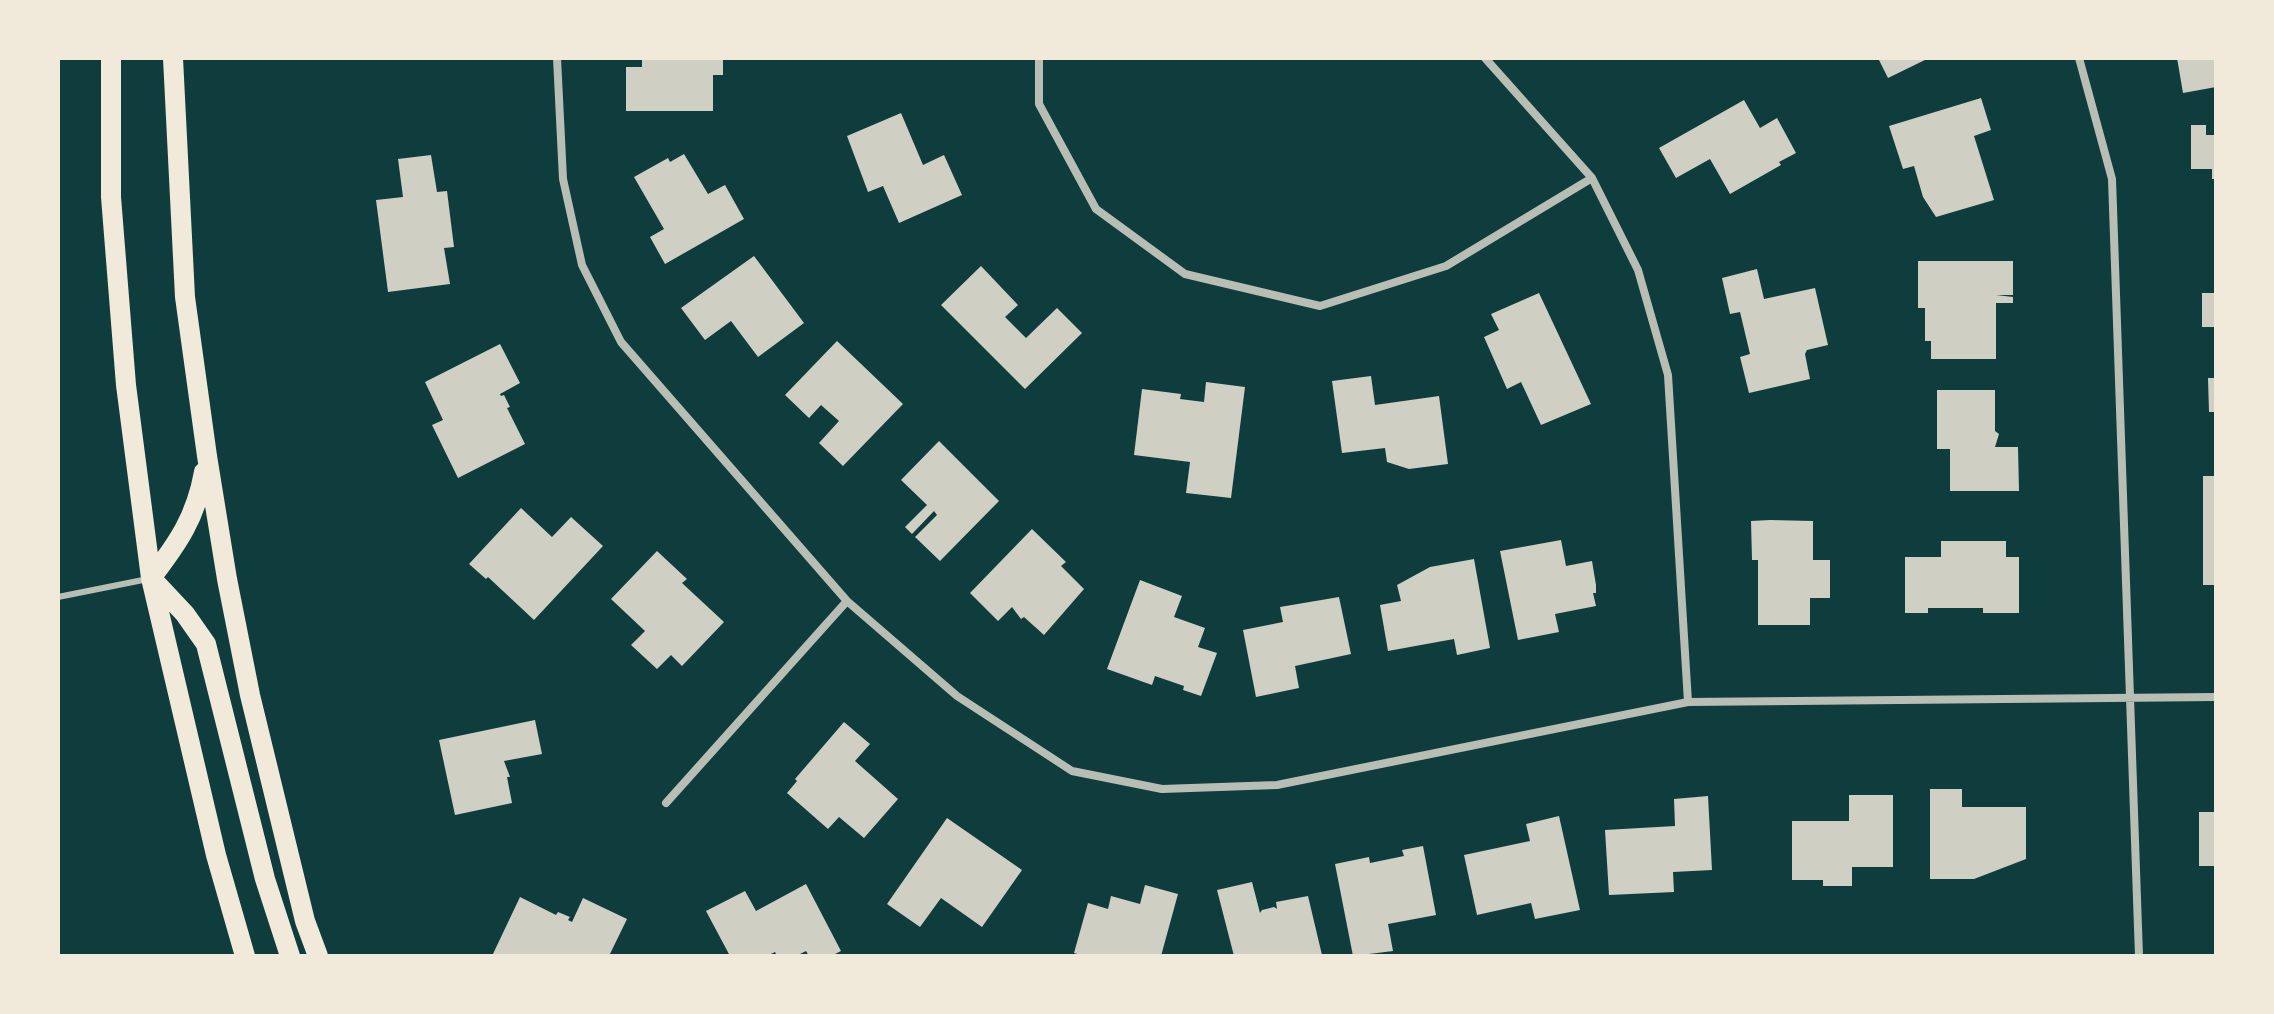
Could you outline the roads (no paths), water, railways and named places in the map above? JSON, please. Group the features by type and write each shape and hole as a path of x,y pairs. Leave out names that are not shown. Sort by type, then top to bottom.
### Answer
{"main road":[{"path":"111,58 111,197 126,385 151,578 216,855 245,956"},
{"path":"173,58 185,297 207,456 250,695 305,921 318,956"},
{"path":"151,578 188,527 200,495 207,456"},
{"path":"151,578 185,614 206,644 265,879 290,956"}],"street":[{"path":"557,58 563,179 569,208 582,265 621,342 847,601 957,696 1072,771 1162,789 1277,785 1688,702 2216,697"},
{"path":"1039,58 1039,104 1096,209 1185,274 1320,306 1446,266 1592,178"},
{"path":"1485,58 1592,178 1638,270 1668,375 1688,702"},
{"path":"2079,58 2112,179 2139,956"},
{"path":"666,803 847,601"}],"lane":[{"path":"58,597 151,578"}]}
